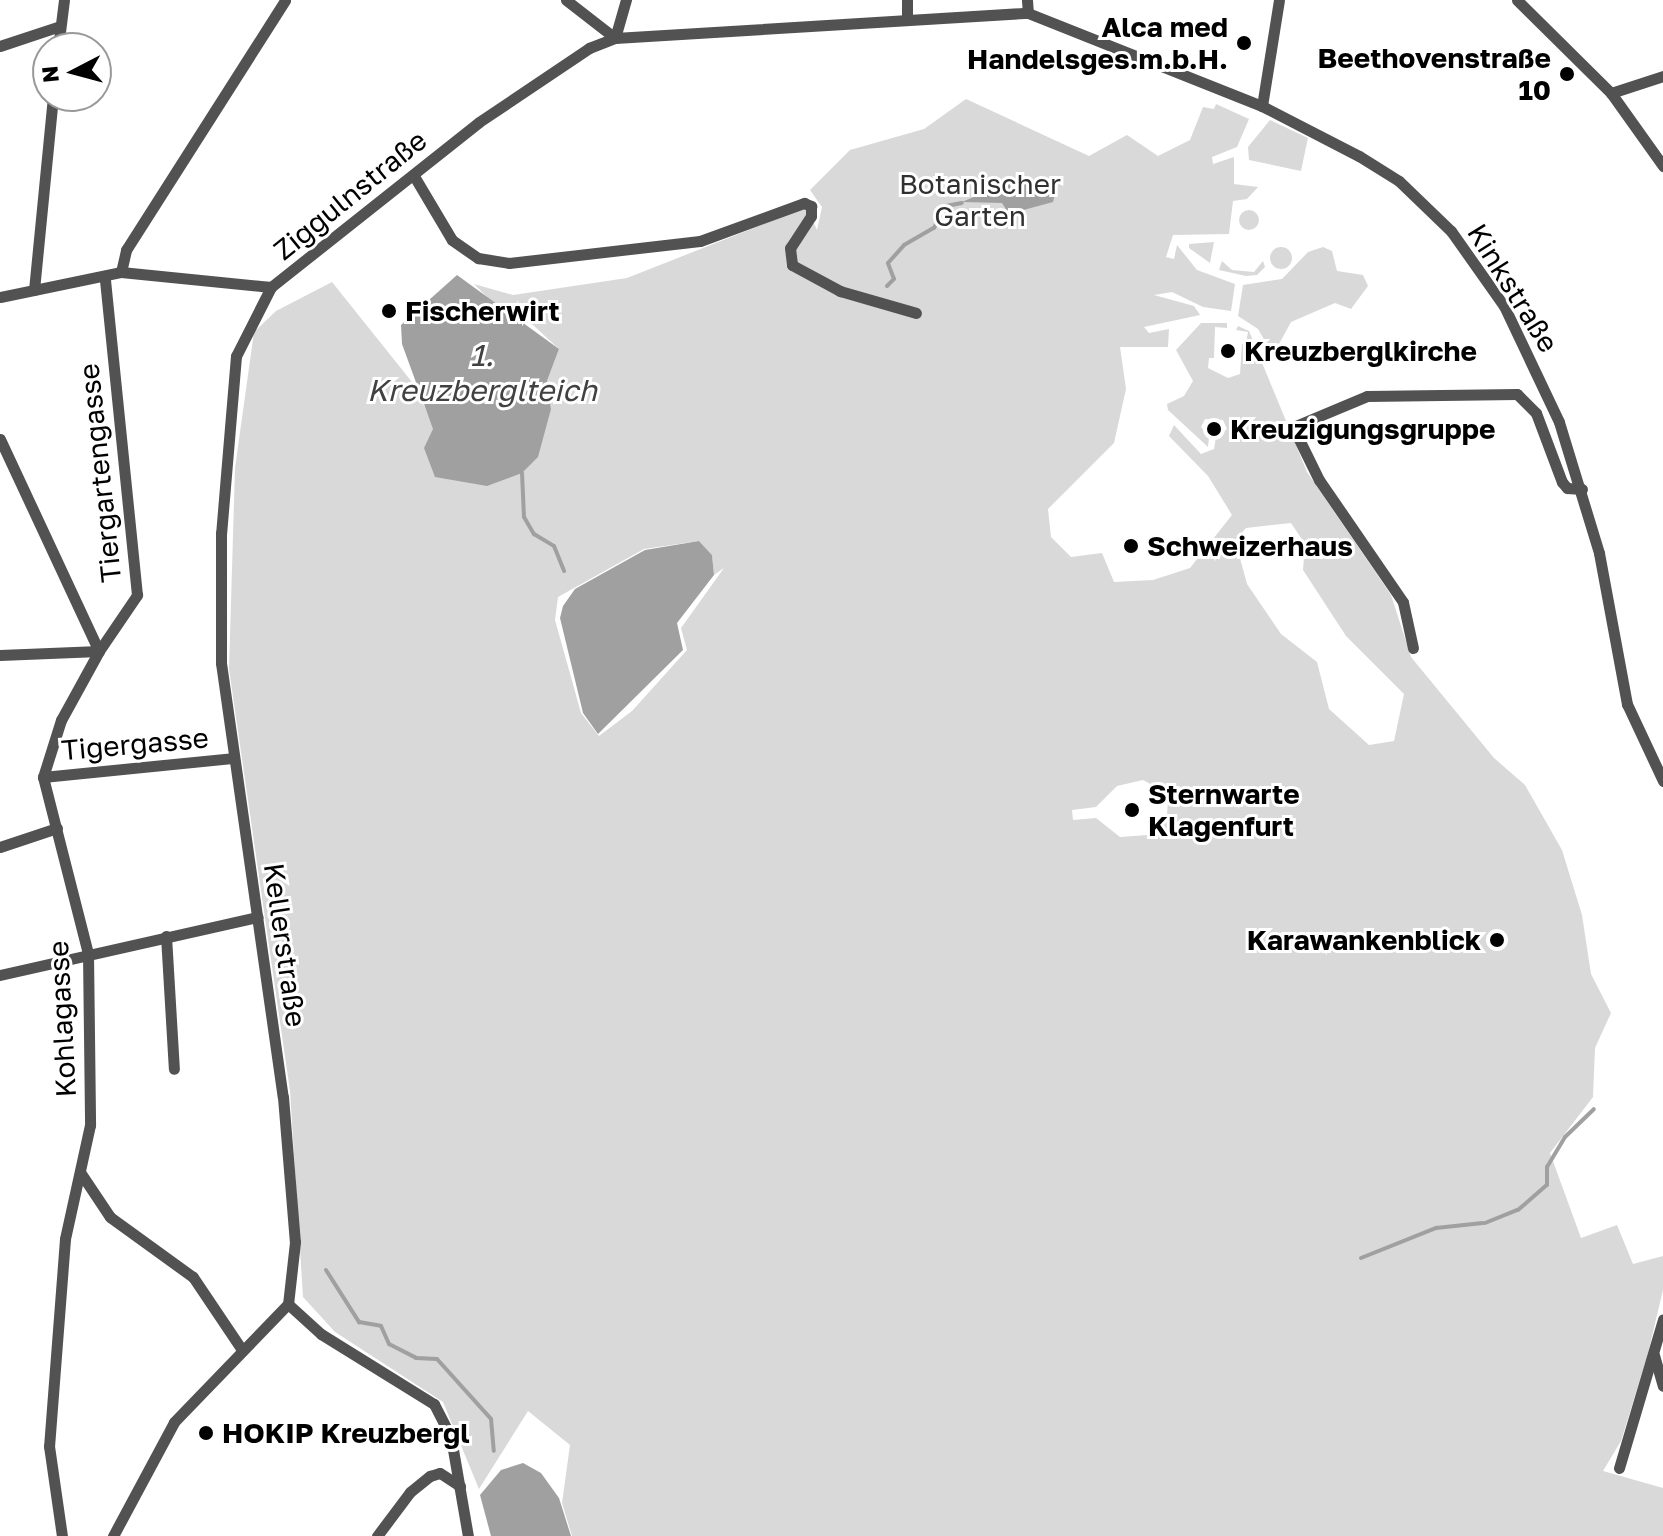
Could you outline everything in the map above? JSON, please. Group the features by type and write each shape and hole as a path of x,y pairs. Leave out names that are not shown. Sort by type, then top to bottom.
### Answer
{"street":[{"path":"59,32 64,0"},
{"path":"121,272 126,250 285,0"},
{"path":"566,0 615,38 1027,6"},
{"path":"615,38 626,0"},
{"path":"907,0 907,17"},
{"path":"1262,106 1279,0"},
{"path":"1517,0 1611,93 1663,166"},
{"name":"Kinkstraße","path":"1027,6 1262,106 1379,168 1451,231 1504,306 1530,357 1582,489 1627,704 1663,781"},
{"path":"0,46 60,26"},
{"name":"Ziggulnstraße","path":"0,297 105,278 121,272 271,287 479,122 589,48 615,38"},
{"path":"1611,93 1663,76"},
{"path":"34,290 51,112"},
{"path":"414,176 452,240 478,258 509,263 700,241 804,203 811,206 811,216 790,248 792,265 840,291 916,313"},
{"name":"Tiergartengasse","path":"99,651 137,595 105,278"},
{"name":"Kellerstraße","path":"271,287 236,356 226,450 221,663 232,758 283,1097 295,1242 288,1304"},
{"path":"1413,648 1403,602 1319,480 1293,427 1367,396 1517,394 1536,413 1562,482 1567,488 1582,489"},
{"path":"0,439 99,651"},
{"path":"0,655 99,651"},
{"path":"43,777 61,720 99,651"},
{"name":"Tigergasse","path":"43,777 232,758"},
{"name":"Kohlagasse","path":"43,777 88,953 90,1112 61,1279 49,1446 62,1536"},
{"path":"0,847 57,828"},
{"path":"0,975 258,917"},
{"path":"166,936 174,1069"},
{"path":"80,1172 110,1217 193,1277 242,1350"},
{"path":"113,1536 174,1422 288,1304 321,1334 434,1404 451,1438 468,1536"},
{"path":"1619,1468 1663,1319"},
{"path":"1654,1355 1663,1386"},
{"path":"377,1536 410,1492 430,1476 440,1473 460,1486"}],"green space":[{"name":"Botanischer Garten","path":"966,99 1089,156 1127,135 1158,156 1190,140 1203,107 1214,109 1216,104 1249,119 1237,147 1212,157 1213,164 1234,157 1234,184 1258,187 1247,199 1233,201 1229,234 1173,235 1166,257 1174,259 1177,245 1197,270 1235,284 1231,311 1203,307 1172,292 1154,295 1194,306 1200,315 1144,327 1149,333 1169,329 1168,347 1120,347 1126,389 1114,443 1048,509 1051,537 1071,557 1102,553 1114,582 1153,580 1190,568 1232,515 1208,476 1169,436 1174,425 1201,454 1214,449 1216,437 1227,429 1223,420 1205,419 1201,427 1209,437 1208,447 1168,410 1167,404 1184,396 1193,381 1176,350 1201,323 1227,323 1227,328 1215,327 1214,358 1209,358 1208,368 1228,378 1240,374 1242,344 1246,343 1248,332 1236,330 1238,326 1249,331 1307,472 1391,595 1411,657 1494,758 1525,785 1562,850 1582,915 1591,974 1611,1013 1595,1048 1593,1097 1550,1153 1581,1238 1617,1225 1633,1264 1663,1256 1663,1290 1648,1353 1621,1441 1603,1471 1663,1488 1663,1536 572,1536 562,1503 570,1445 528,1411 479,1489 443,1402 335,1332 303,1297 290,1091 229,669 235,468 254,332 276,311 332,282 416,387 434,429 551,409 547,381 559,349 533,325 496,306 474,284 513,295 627,278 807,207 817,230 822,207 810,190 850,150 924,129","holes":["1291,523 1305,544 1303,570 1346,636 1404,694 1394,741 1369,745 1329,709 1317,662 1281,634 1247,584 1235,540 1246,528","699,541 712,555 714,575 724,568 681,628 687,650 632,711 599,736 581,713 555,620 558,597 644,549","1143,780 1165,792 1167,814 1148,835 1120,837 1096,818 1073,820 1072,810 1096,807 1117,786"]},
{"path":"1270,120 1308,138 1301,171 1249,160 1248,147"},
{"path":"1249,210 1256,213 1259,220 1256,227 1249,230 1242,227 1239,220 1242,213"},
{"path":"1214,242 1210,263 1189,248 1189,244"},
{"path":"1281,247 1292,258 1281,269 1270,258"},
{"path":"1323,247 1332,251 1337,271 1363,275 1368,286 1351,309 1335,303 1291,322 1273,355 1258,329 1238,316 1243,285 1282,279 1308,252"},
{"path":"1222,261 1232,270 1254,272 1263,261 1265,267 1257,275 1246,276 1219,270"}],"water":[{"path":"1030,179 1056,190 1053,202 1009,214 1002,203 962,202 1008,182"},
{"name":"1. Kreuzberglteich","path":"457,275 559,349 547,381 551,409 538,457 522,473 487,486 435,477 424,448 433,429 402,344 401,325"},
{"path":"699,541 712,555 714,575 677,623 683,650 598,734 583,713 560,618 563,606 575,589 645,550"},
{"path":"523,1463 541,1473 559,1498 571,1536 491,1536 480,1495 501,1470"}],"waterway":[{"path":"887,286 894,279 888,263 904,245 934,228 946,206 962,203"},
{"path":"522,473 524,517 534,534 554,546 564,571"},
{"path":"1485,1223 1518,1210 1547,1185 1547,1167 1565,1137 1594,1109"},
{"path":"1361,1258 1436,1228 1483,1223"},
{"path":"326,1270 359,1322 381,1326 389,1344 416,1358 437,1359 491,1419 494,1451"}],"place":[{"name":"Alca med Handelsges.m.b.H.","path":"1244,43"},
{"name":"Beethovenstraße 10","path":"1567,74"},
{"name":"Fischerwirt","path":"389,311"},
{"name":"Kreuzberglkirche","path":"1228,351"},
{"name":"Kreuzigungsgruppe","path":"1214,429"},
{"name":"Schweizerhaus","path":"1131,546"},
{"name":"Sternwarte Klagenfurt","path":"1132,810"},
{"name":"Karawankenblick","path":"1497,940"},
{"name":"HOKIP Kreuzbergl","path":"206,1433"}]}
